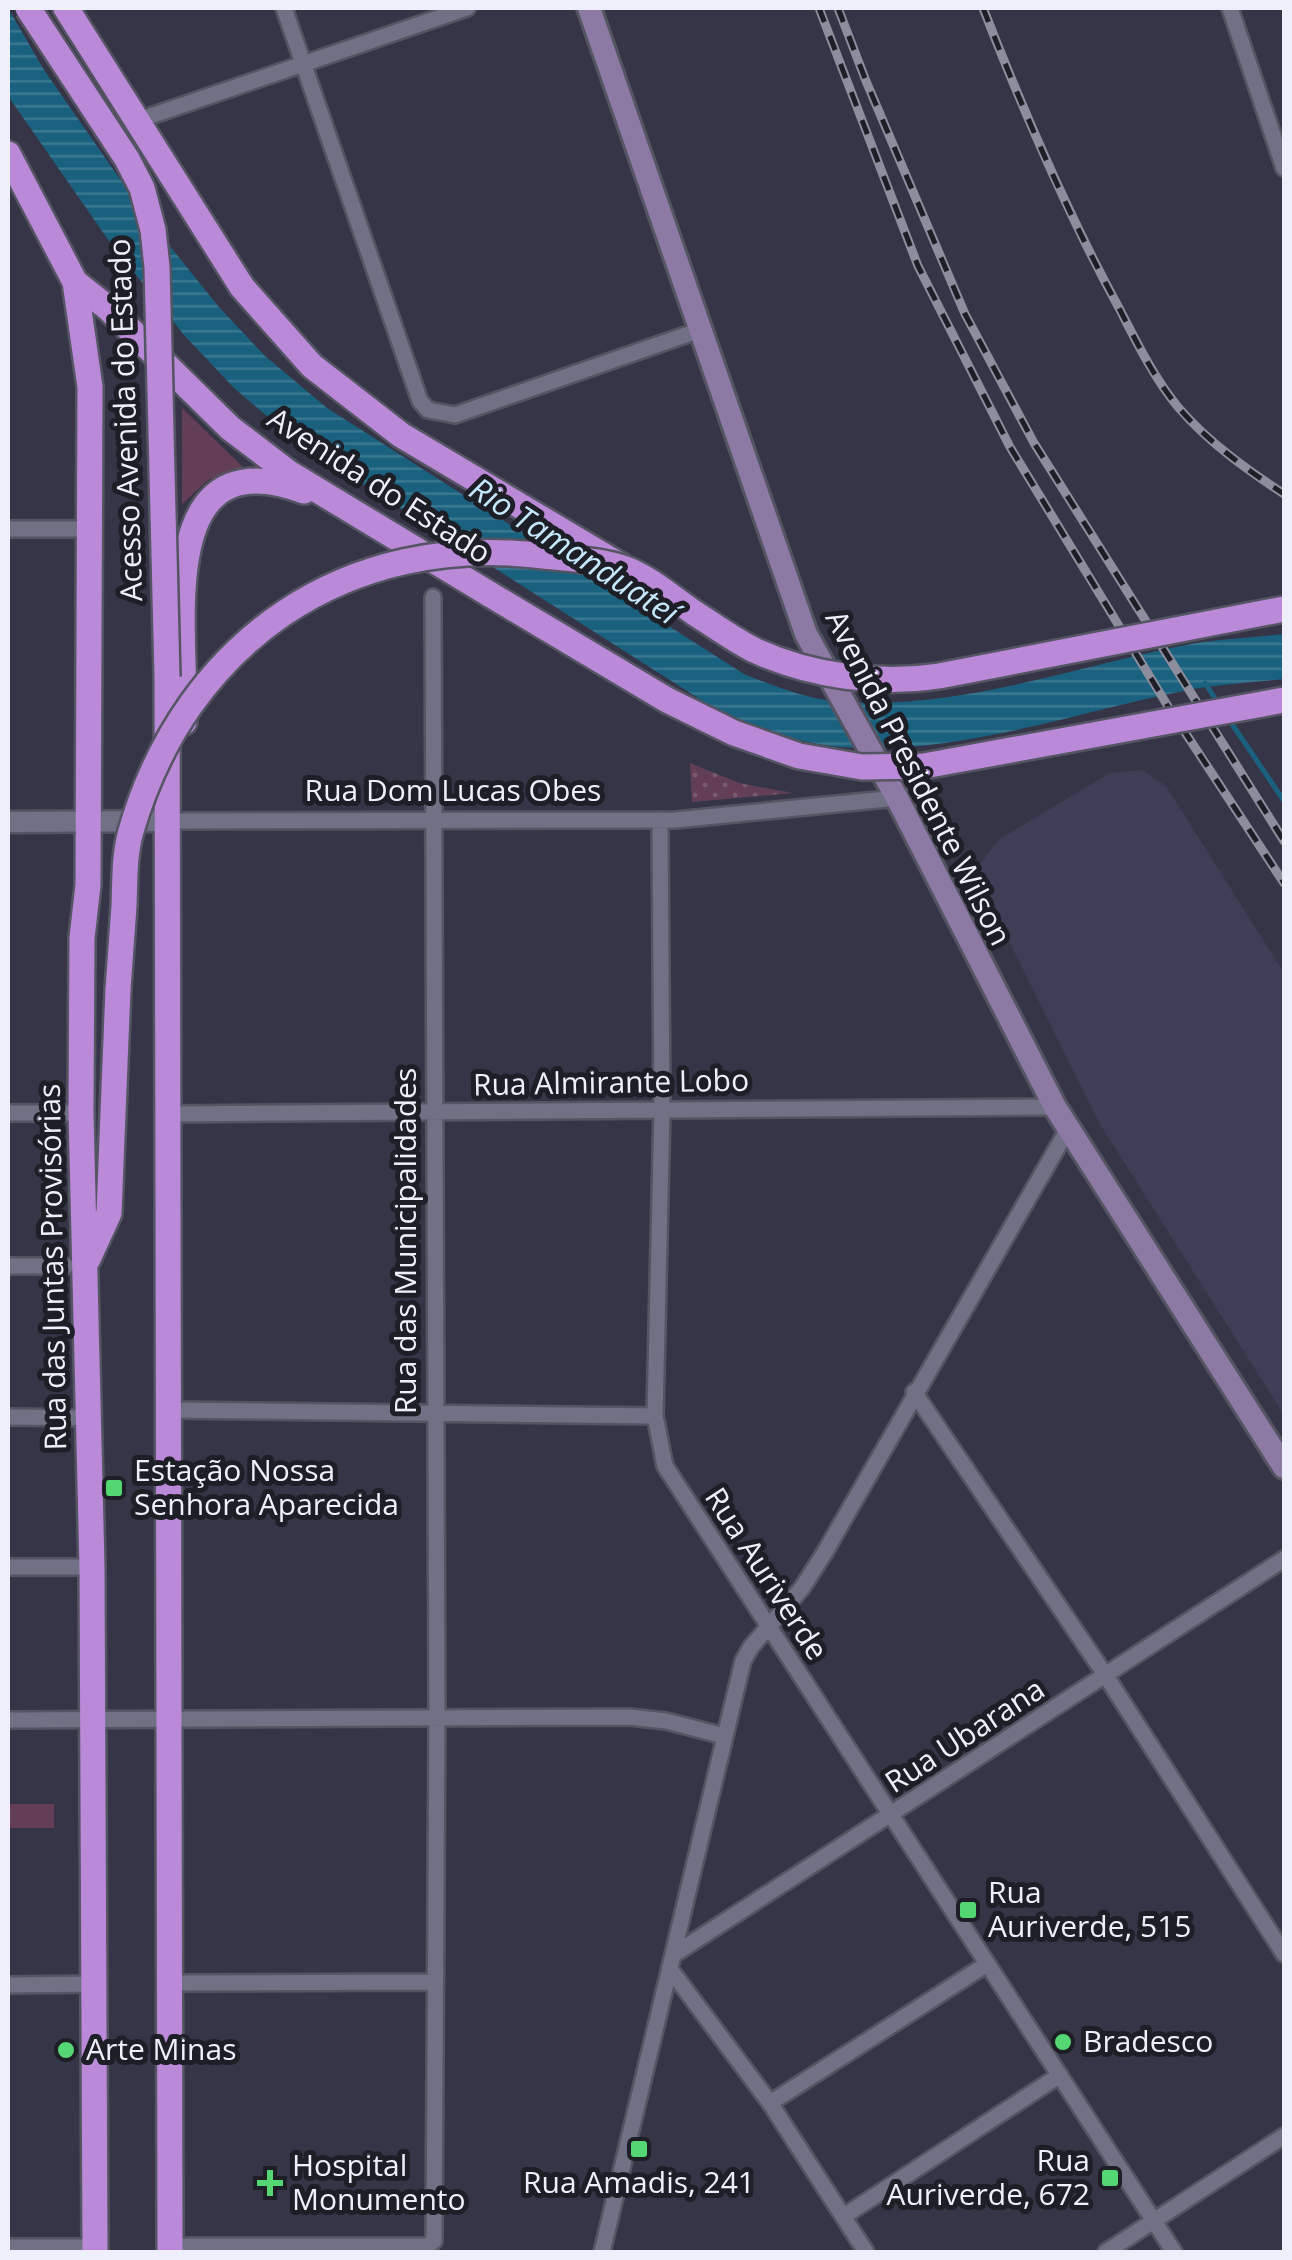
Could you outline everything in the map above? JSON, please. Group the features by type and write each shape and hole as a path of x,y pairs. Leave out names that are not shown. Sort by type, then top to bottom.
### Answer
{"highway":[{"name":"Acesso Avenida do Estado","path":"28,8 128,160 142,188 153,230 168,677 162,816"},
{"path":"66,8 242,287 312,366 382,422 752,649 816,672 880,680 939,676 1284,610"},
{"name":"Avenida do Estado","path":"8,154 14,177 74,282 258,451 667,700 734,732 799,756 862,767 924,766 1284,700"},
{"name":"Rua das Juntas Provisórias","path":"74,282 89,363 95,821 82,938 82,1113 76,1266 89,1418 99,1719 95,2250"},
{"path":"170,2250 172,1984 162,1719 170,1410 162,816 182,791 186,680 183,573 187,543 197,514 214,494 233,484 263,479 340,504"},
{"path":"76,1266 108,1213 126,852 160,754 186,710 226,660 263,626 301,600 388,564 500,550 627,570"}],"main road":[{"name":"Avenida Presidente Wilson","path":"588,8 806,634 897,798 1054,1108 1284,1467"}],"street":[{"path":"284,8 420,400 428,410 455,415 700,330"},
{"path":"136,120 467,8"},
{"path":"1230,8 1284,168"},
{"path":"8,529 90,529"},
{"name":"Rua das Municipalidades","path":"170,2250 432,2244 437,1718 433,597"},
{"name":"Rua Dom Lucas Obes","path":"8,822 162,816 660,820 897,798"},
{"name":"Rua Auriverde","path":"660,820 662,1109 655,1416 665,1466 1174,2252"},
{"name":"Rua Almirante Lobo","path":"168,1114 1054,1108"},
{"path":"8,1114 82,1113"},
{"path":"602,2252 743,1661 802,1588 1068,1129"},
{"path":"8,1266 76,1266"},
{"path":"914,1392 1106,1676 1284,1954"},
{"path":"170,1410 655,1416"},
{"path":"8,1417 89,1418"},
{"name":"Rua Ubarana","path":"671,1962 702,1937 1284,1560"},
{"path":"8,1567 92,1566"},
{"path":"8,1720 648,1718 724,1736"},
{"path":"681,1920 702,1937"},
{"path":"671,1962 770,2103 866,2252"},
{"path":"770,2103 986,1964"},
{"path":"172,1984 434,1982"},
{"path":"8,1985 95,1984"},
{"path":"844,2216 1060,2075"},
{"path":"1106,2252 1284,2136"},
{"path":"8,2247 95,2250"}],"shaded area":[{"name":"Rio Tamanduateí","path":"8,8 44,70 145,215 218,306 265,356 327,408 744,674 820,699 932,699 975,693 1186,645 1284,634 1284,679 1193,689 1018,730 885,748 810,742 723,714 300,444 234,388 184,335 109,241 8,96"},
{"path":"182,408 243,467 208,480 182,504"},
{"path":"690,763 739,783 793,793 692,802"},
{"path":"1142,770 1166,786 1284,973 1284,1415 1100,1124 985,893 980,864 998,840 1110,773"},
{"path":"8,1804 54,1804 54,1828 8,1828"}],"waterway":[{"path":"1205,683 1218,703"},
{"path":"1230,721 1284,801"}],"railway":[{"path":"819,8 918,266 1010,447 1169,708 1284,883"},
{"path":"838,8 965,314 1034,443 1284,841"},
{"path":"983,8 1063,197 1153,372 1202,432 1284,494"}],"place":[{"name":"Estação Nossa Senhora Aparecida","path":"114,1488"},
{"name":"Rua Auriverde, 515","path":"968,1910"},
{"name":"Bradesco","path":"1063,2042"},
{"name":"Arte Minas","path":"66,2050"},
{"name":"Rua Amadis, 241","path":"639,2149"},
{"name":"Rua Auriverde, 672","path":"1110,2178"},
{"name":"Hospital Monumento","path":"270,2183"}]}
